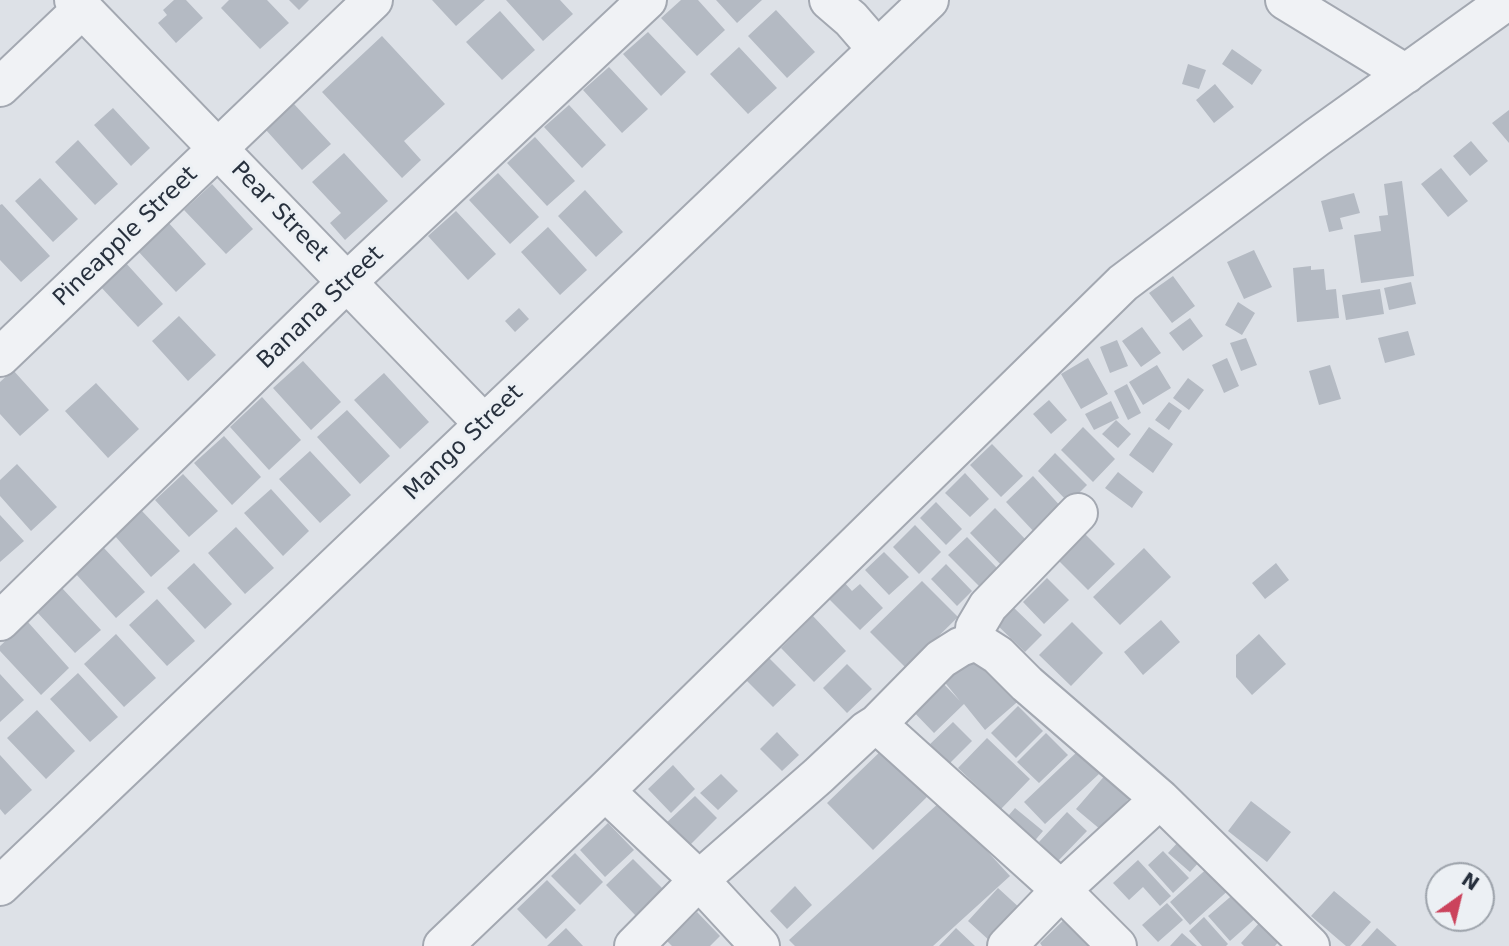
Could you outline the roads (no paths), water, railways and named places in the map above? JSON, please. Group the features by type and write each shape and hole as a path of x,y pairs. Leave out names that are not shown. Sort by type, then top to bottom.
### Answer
{"street":[{"name":"Pineapple Street","path":"0,358 373,0"},
{"name":"Banana Street","path":"0,621 346,282 646,0"},
{"path":"829,0 851,19 877,49"},
{"name":"Mango Street","path":"0,886 929,0"},
{"path":"1285,0 1406,74"},
{"path":"443,946 605,792 1124,283 1316,138 1508,0"},
{"name":"Pear Street","path":"78,4 484,424"},
{"path":"0,87 78,4"},
{"path":"976,641 975,628 988,606 1078,513"},
{"path":"634,946 699,880 877,724 941,659 976,641"},
{"path":"976,641 998,655 1027,684 1160,799 1310,946"},
{"path":"877,724 1061,890 1117,946"},
{"path":"605,792 699,880 760,946"},
{"path":"1007,946 1061,890 1160,799"}]}
